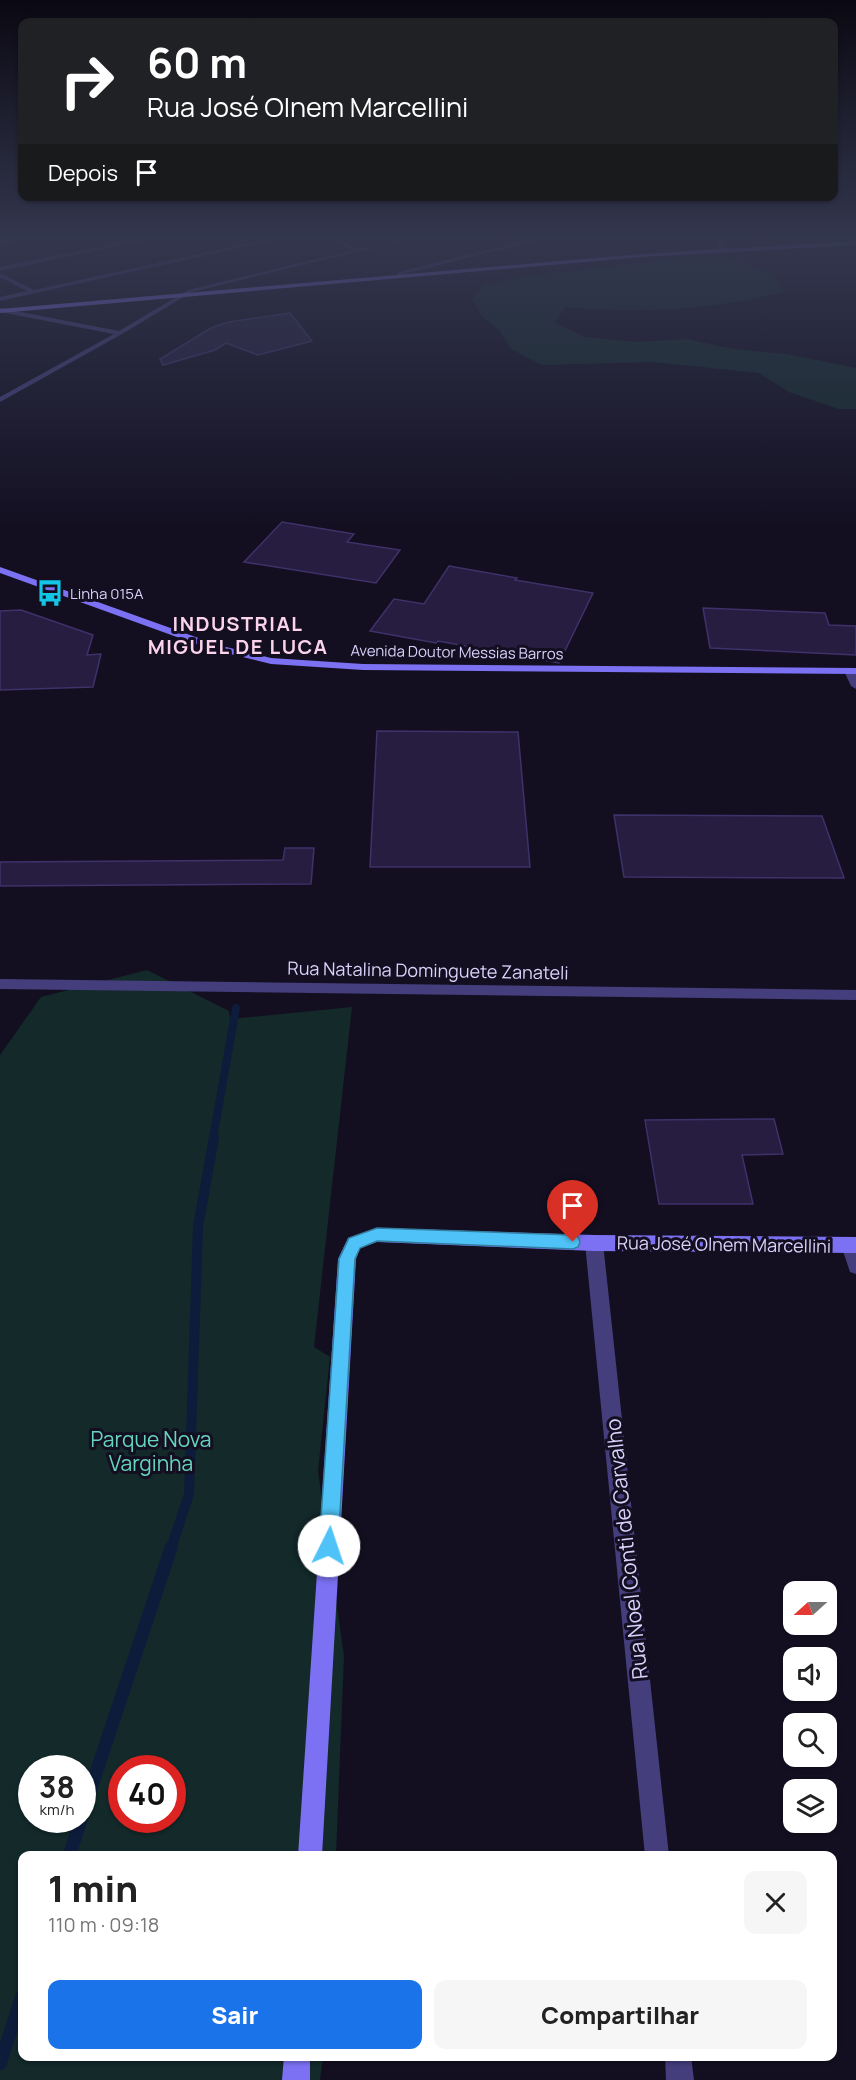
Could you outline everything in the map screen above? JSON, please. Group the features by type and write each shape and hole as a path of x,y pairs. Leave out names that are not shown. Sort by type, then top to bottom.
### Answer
{"street":[{"path":"0,400 115,336"},
{"name":"Avenida Doutor Messias Barros","path":"0,570 214,647 271,661 363,666 853,671"},
{"path":"853,671 856,686"},
{"name":"Rua Natalina Dominguete Zanateli","path":"0,984 856,996"},
{"name":"Rua José Olnem Marcellini","path":"310,1851 347,1259 354,1243 377,1234 594,1243 853,1245"},
{"name":"Rua Noel Conti de Carvalho","path":"594,1243 656,1851"},
{"path":"853,1245 856,1266"},
{"path":"296,2080 297,2061"},
{"path":"678,2061 680,2080"}],"green space":[{"path":"503,336 583,336 636,342 686,339 734,349 786,354 856,368 856,409 839,409 789,392 759,373 652,362 542,365 511,349"},
{"name":"Parque Nova Varginha","path":"147,970 229,1011 230,1019 352,1007 314,1347 330,1357 318,1471 344,1656 336,1851 18,1851 18,2061 322,2061 320,2080 0,2080 0,1055 41,997"}],"building":[{"path":"198,336 308,336 312,341 258,355 226,343 215,350 163,365 160,359"},
{"path":"282,522 354,534 347,542 400,550 376,583 244,562"},
{"path":"449,566 593,593 559,663 370,631 394,599 424,604"},
{"path":"703,608 825,613 829,625 856,626 856,655 710,648"},
{"path":"21,610 93,635 87,655 101,654 93,687 0,690 0,611"},
{"path":"377,731 518,732 530,867 370,867"},
{"path":"614,815 822,816 844,878 624,877"},
{"path":"285,848 314,848 311,884 0,886 0,862 283,860"},
{"path":"774,1119 783,1154 742,1155 753,1204 659,1204 645,1120"}],"waterway":[{"path":"213,1138 236,1008"},
{"path":"171,1549 189,1494 198,1227 214,1137"},
{"path":"96,1773 171,1548"},
{"path":"71,1851 77,1833"},
{"path":"0,2064 18,2008"}],"place":[{"name":"Linha 015A","path":"50,593"}],"district":[{"name":"INDUSTRIAL MIGUEL DE LUCA","path":"238,634"}],"route":[{"path":"329,1546 347,1259 354,1243 377,1234 573,1242"}]}
